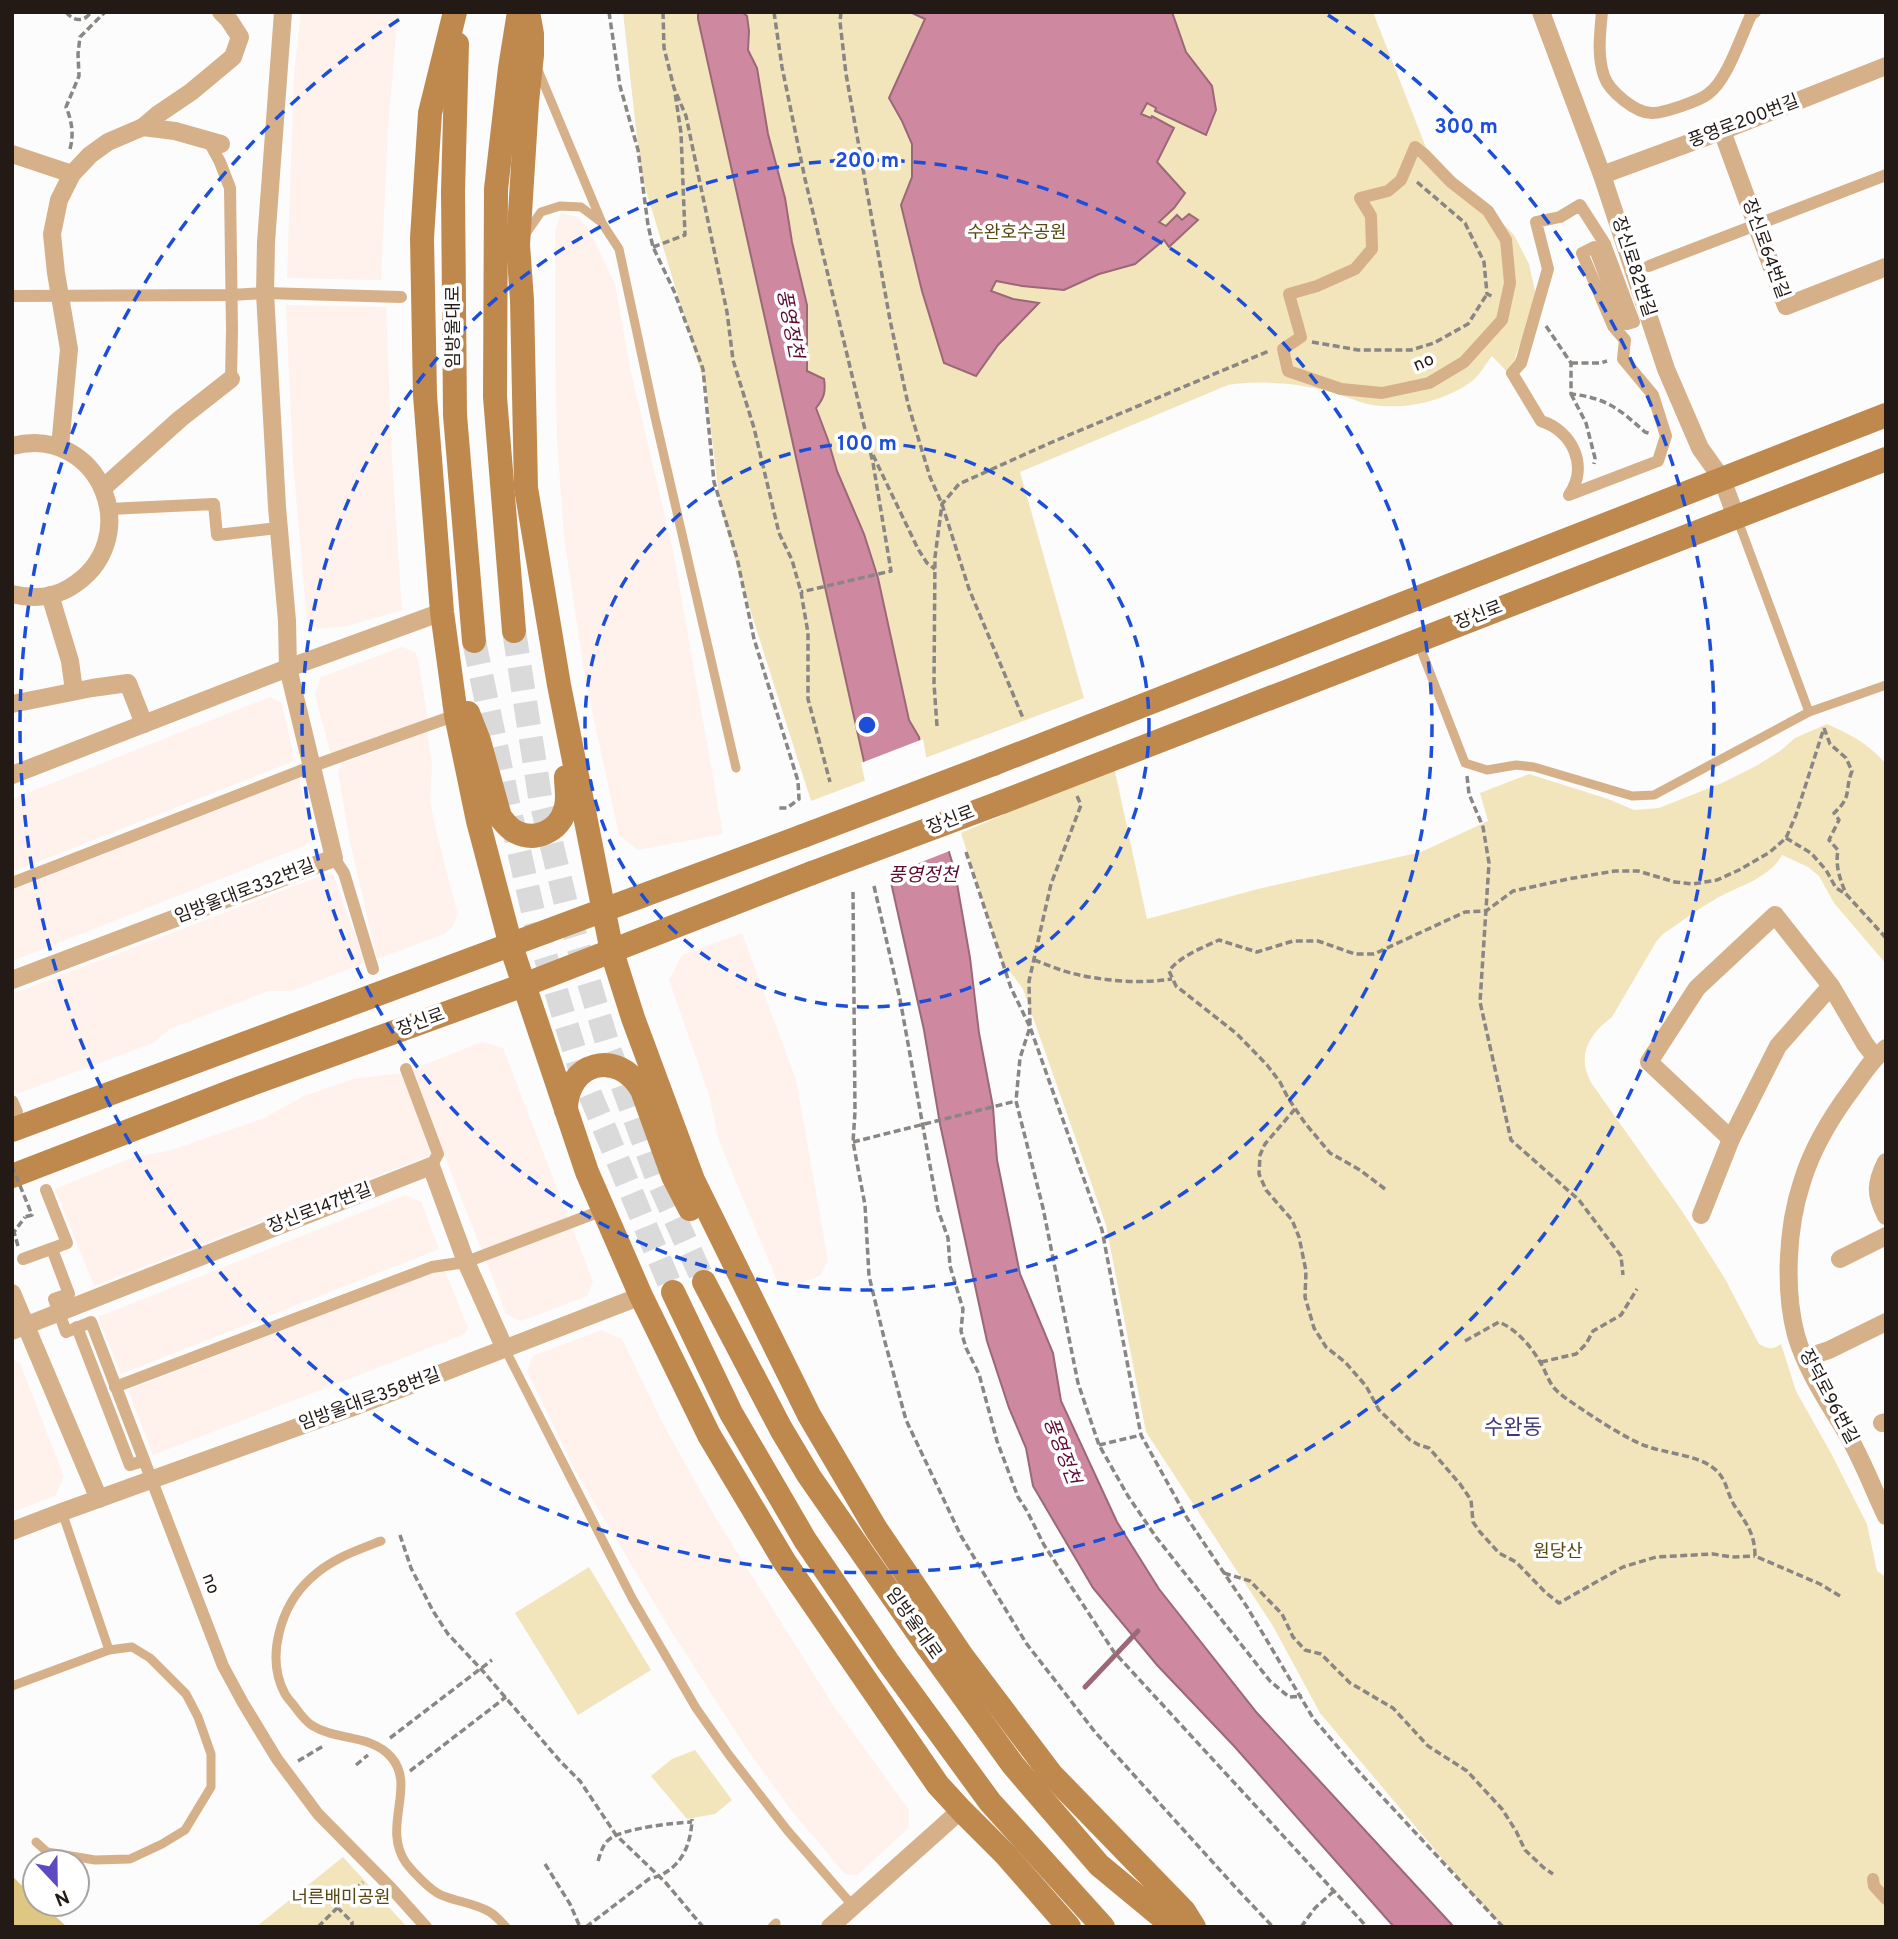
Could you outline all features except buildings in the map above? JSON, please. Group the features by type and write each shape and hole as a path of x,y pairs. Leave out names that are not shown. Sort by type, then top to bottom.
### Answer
{"main road":[{"path":"457,12 430,113 422,238 425,395 442,612 456,715 478,821 511,946 587,1172 641,1296 709,1435 784,1561 938,1785 1006,1855 1069,1927"},
{"name":"임방울대로","path":"457,12 453,191 455,415 474,641"},
{"path":"514,631 495,397 496,203 510,68 519,12"},
{"path":"528,12 532,55 518,244 522,300 526,488 559,685 612,952 632,1018 693,1180 809,1415 876,1529 962,1656 1051,1774 1184,1911 1194,1927"},
{"path":"14,1112 511,946 993,764 1886,415"},
{"name":"장신로","path":"12,1176 235,1090 612,952 1886,458"},
{"path":"450,670 479,741 500,817 517,833 529,836 541,835 551,830 560,822 565,811 567,799 559,685"},
{"path":"569,1122 566,1097 570,1085 578,1075 601,1065 626,1071 642,1090 673,1176 696,1222 721,1237"},
{"name":"임방울대로","path":"704,1282 780,1429 809,1476 1013,1765 1099,1865 1174,1927"},
{"path":"673,1292 732,1413 805,1540 888,1662 990,1802 1103,1927"}],"street":[{"path":"60,447 69,349 52,234 68,173 108,142 143,127 233,57 240,37 221,12"},
{"name":"임방울대로332번길","path":"12,980 334,858 288,668 277,507 265,293 266,242 283,12"},
{"name":"장신로82번길","path":"1541,12 1602,175 1666,369 1700,448 1722,479 1736,517"},
{"path":"1602,12 1598,52 1605,79 1620,97 1636,109 1652,113 1683,106 1709,94 1726,72 1751,15 1755,12"},
{"name":"풍영로200번길","path":"1602,175 1886,66"},
{"path":"103,488 180,419 231,379 230,187 214,142 175,131 143,127"},
{"name":"장신로64번길","path":"1722,131 1786,306 1886,267"},
{"name":"no","path":"1415,147 1451,182 1488,211 1506,240 1510,283 1502,320 1464,362 1429,383 1382,393 1341,388 1288,371 1283,349 1297,339 1301,337 1289,294 1355,270 1372,248 1371,216 1360,198 1388,191 1401,180 1415,147"},
{"path":"12,154 68,173"},
{"path":"1649,266 1886,175"},
{"path":"1580,205 1583,209 1605,244 1634,322 1627,324 1622,321 1594,247 1582,253 1613,326 1625,340 1623,357 1653,395 1667,436 1658,461 1569,495 1577,484 1579,462 1572,447 1566,437 1541,421 1512,373 1521,363 1548,269 1536,222 1560,217 1580,205"},
{"path":"12,296 265,293 401,297"},
{"path":"12,446 45,443 74,454 96,475 109,509 109,532 105,547 99,561 78,583 50,595 35,597 12,594"},
{"path":"109,509 214,504 217,535 269,529"},
{"path":"50,595 70,661 74,691"},
{"path":"12,775 288,668 442,612"},
{"path":"12,704 128,683 144,724"},
{"path":"12,883 313,766 445,719"},
{"path":"334,858 344,873 373,969"},
{"path":"1731,1139 1649,1062 1697,988 1775,915 1831,986 1865,1044 1880,1052"},
{"path":"1701,1215 1731,1139 1777,1046 1831,986"},
{"name":"장덕로96번길","path":"1880,1052 1841,1103 1802,1181 1797,1199 1788,1294 1796,1336 1805,1359 1852,1443 1886,1516"},
{"path":"406,1069 438,1154 430,1166 466,1262 505,1349"},
{"path":"1886,1162 1876,1189 1886,1216"},
{"name":"장신로147번길","path":"19,1328 430,1166"},
{"path":"23,1259 67,1243 49,1210 46,1189"},
{"path":"115,1387 432,1267 466,1262 593,1214"},
{"path":"1840,1259 1886,1236"},
{"path":"52,1249 69,1294 54,1299 59,1312"},
{"path":"12,1293 19,1328 99,1499"},
{"name":"임방울대로358번길","path":"12,1531 356,1406 641,1296"},
{"name":"no","path":"59,1312 66,1332 91,1322 223,1666 243,1703 284,1769 318,1814 426,1927"},
{"path":"1805,1359 1886,1322"},
{"path":"77,1327 131,1465 143,1461"},
{"path":"830,1927 961,1811"},
{"path":"1873,1879 1874,1886 1886,1899"}],"lane":[{"path":"532,55 602,223 619,249 736,768"},
{"path":"518,244 541,212 560,206 582,207 602,223"},
{"path":"1736,517 1809,712"},
{"path":"1417,640 1465,763 1487,770 1516,765 1534,767 1642,797 1654,795 1809,712 1886,685"},
{"path":"505,1349 632,1598 696,1708 786,1830 853,1906"},
{"path":"62,1511 108,1650"},
{"path":"381,1541 337,1558 310,1578 292,1599 281,1626 276,1650 285,1694 311,1725 327,1733 357,1738 378,1746 390,1756 399,1767 401,1779 396,1824 397,1843 406,1862 432,1891 488,1910 506,1927"},
{"path":"12,1686 108,1650 132,1647 150,1658 186,1695 198,1717 211,1754 211,1787 185,1830 162,1844 130,1859 95,1860 47,1852 36,1842"}],"path":[{"path":"66,12 77,20 90,14 96,21"},
{"path":"68,173 72,120 66,107 79,76 80,37 105,12"},
{"path":"609,12 620,86 638,150 653,247 674,291 704,369 714,482 737,558 754,639 798,781 799,799 787,808 778,808"},
{"path":"653,247 685,234 681,133 664,48 663,12"},
{"path":"775,12 782,67 805,179 870,450 891,571 802,592"},
{"path":"841,12 846,74 890,320 908,404 969,589 1023,718"},
{"path":"674,88 686,116 727,312 733,360 754,428 779,533 792,560 802,592 808,634 808,699 830,782"},
{"path":"937,726 934,684 936,557 942,504 959,484 1297,339 1358,349 1411,350 1434,344 1468,324 1486,294"},
{"path":"1571,363 1601,363 1623,357"},
{"path":"870,450 918,549 927,563 935,569"},
{"path":"1385,1189 1360,1170 1330,1153 1295,1109 1267,1065 1237,1034 1176,986 1169,971 1174,965 1219,940 1257,952 1293,941 1318,941 1355,954 1374,954 1465,912 1486,911 1513,891 1615,871 1638,871 1675,882 1693,884 1717,880 1762,857 1786,838 1824,728 1830,744 1846,758 1852,771 1847,784 1848,795 1834,813 1839,820 1829,840 1838,850 1836,860 1839,877 1846,894"},
{"path":"1465,763 1469,794 1483,827 1489,863 1480,1002 1511,1140 1579,1200 1621,1256 1623,1275"},
{"path":"1077,796 1081,805 1051,884 1029,981 1030,1027 1020,1058 1016,1101 1043,1208 1078,1383 1099,1445 1128,1496 1156,1537 1270,1681 1289,1697 1302,1696"},
{"path":"1786,838 1811,853 1826,870 1836,888 1846,894 1886,938"},
{"path":"967,852 1011,988 1030,1027 1102,1230 1141,1435 1187,1518 1247,1607 1313,1718 1360,1773 1503,1927"},
{"path":"874,886 900,999 939,1210 948,1238 950,1266 963,1309 961,1331 979,1374 997,1441 1017,1497 1063,1575 1122,1662 1367,1927"},
{"path":"853,892 853,1142 865,1205 869,1276 905,1420 961,1536 1026,1643 1096,1732 1273,1927"},
{"path":"1034,960 1071,973 1113,980 1154,982 1172,979"},
{"path":"853,1142 1016,1101"},
{"path":"1295,1109 1265,1144 1259,1155 1259,1174 1266,1190 1293,1220 1306,1272 1305,1297 1314,1328 1326,1347 1340,1357 1366,1386 1379,1410 1410,1440 1429,1448 1443,1463 1471,1500 1473,1522 1499,1553 1516,1562 1559,1603 1623,1567 1656,1558 1713,1553 1732,1557 1755,1556 1820,1584 1840,1596"},
{"path":"12,1166 32,1215 25,1217 14,1233 23,1259"},
{"path":"1541,1362 1576,1354 1593,1332 1621,1315 1637,1289"},
{"path":"1465,1341 1499,1322 1510,1326 1541,1362 1557,1390 1587,1413 1642,1444 1712,1466 1725,1481 1736,1508 1745,1520 1755,1543 1755,1556"},
{"path":"1099,1445 1141,1435"},
{"path":"400,1535 411,1568 440,1624 580,1782 616,1835 659,1877 703,1927"},
{"path":"1222,1572 1250,1581 1282,1615 1293,1637 1305,1650 1321,1654 1350,1683 1393,1709 1428,1746 1467,1771 1502,1809 1525,1850 1553,1874"},
{"path":"356,1765 492,1660"},
{"path":"401,1779 506,1697"},
{"path":"284,1769 342,1735"},
{"path":"586,1927 649,1880 659,1877 677,1863 685,1854 690,1841 692,1821 636,1829 616,1835 609,1838 603,1846 598,1861"},
{"path":"545,1864 570,1904 580,1927"},
{"path":"318,1927 375,1871"},
{"path":"1301,1927 1315,1908 1334,1891"},
{"path":"337,1907 352,1922 352,1927"}],"shaded area":[{"path":"301,12 398,12 388,126 381,280 287,278 294,75"},
{"path":"561,213 578,217 589,230 615,284 630,368 673,551 723,834 638,850 619,835 585,678 564,536 557,439 555,351 555,232"},
{"path":"286,305 386,307 402,610 347,626 317,629 307,621 293,462"},
{"path":"402,647 415,652 418,659 428,721 331,755 315,694 321,677"},
{"path":"270,697 282,703 294,761 12,872 12,799"},
{"path":"427,732 432,765 430,801 457,912 454,925 445,934 377,959 350,842 338,772 343,763"},
{"path":"299,778 312,834 307,845 12,961 12,890"},
{"path":"331,872 365,963 291,991 268,991 170,1029 153,1043 16,1094 12,1084 12,994"},
{"path":"742,933 796,1080 828,1260 821,1275 793,1286 779,1285 719,1141 709,1095 669,980 682,955"},
{"path":"482,1042 503,1048 568,1217 482,1251 411,1070"},
{"path":"401,1073 433,1154 94,1286 55,1189 134,1157 168,1151 262,1119 304,1096 353,1079"},
{"path":"405,1195 421,1202 439,1249 121,1374 98,1317"},
{"path":"572,1227 593,1282 587,1296 521,1321 506,1314 486,1260"},
{"path":"444,1268 468,1328 465,1334 153,1455 128,1390"},
{"path":"601,1330 622,1339 662,1422 715,1517 833,1705 909,1810 909,1828 857,1875 845,1874 791,1810 749,1752 668,1626 576,1472 527,1371 533,1356"},
{"path":"12,1359 20,1363 64,1477 55,1496 12,1512"},
{"path":"12,1876 21,1885 21,1918 57,1918 67,1927 12,1927"}],"green space":[{"name":"수완호수공원","path":"623,12 698,12 772,349 807,305 768,134 757,68 748,50 746,12 1373,12 1432,163 1487,207 1514,235 1529,264 1535,291 1534,309 1515,357 1521,362 1510,375 1492,356 1474,380 1460,389 1435,400 1408,405 1367,404 1306,386 1267,383 1228,385 1020,472 1084,698 811,801 741,581 720,505 706,389 641,174"},
{"name":"원당산","path":"1827,724 1859,740 1886,764 1886,964 1834,903 1819,876 1808,867 1782,855 1769,871 1760,877 1707,904 1663,934 1612,1017 1591,1039 1585,1055 1585,1064 1592,1084 1682,1211 1724,1277 1759,1344 1770,1348 1781,1344 1796,1391 1867,1524 1877,1571 1886,1577 1886,1927 1503,1927 1320,1713 1273,1626 1146,1432 1106,1225 1023,989 1002,961 961,833 1114,767 1147,919 1258,889 1421,852 1488,821 1480,793 1529,774 1634,810 1659,808 1756,766 1795,738"},
{"path":"589,1567 651,1670 578,1715 515,1613"},
{"path":"695,1750 732,1800 715,1814 687,1819 651,1776 672,1759"},
{"name":"너른배미공원","path":"343,1857 407,1927 256,1927"}],"water":[{"name":"풍영정천","path":"698,12 742,12 747,16 748,50 757,68 768,134 785,198 807,305 807,371 824,379 824,395 816,408 878,578 909,720 919,737 924,768 955,872 993,1107 997,1160 1020,1274 1053,1353 1061,1401 1117,1522 1159,1589 1257,1713 1454,1927 1394,1927 1234,1746 1157,1665 1093,1588 1033,1486 1026,1448 1009,1408 987,1341 940,1124 924,1030"},
{"name":"수완호수공원","path":"910,12 1172,12 1186,52 1212,86 1216,110 1206,135 1155,111 1156,108 1147,103 1141,114 1151,118 1152,116 1174,128 1157,162 1185,193 1159,222 1166,226 1177,215 1182,220 1189,214 1198,220 1169,247 1164,240 1135,264 1099,274 1064,290 996,281 991,291 1013,299 1039,303 998,345 976,376 944,363 922,291 901,205 912,177 912,144 889,98 925,19"}],"pier":[{"path":"923,739 928,767 952,850 886,876 861,763"}],"waterway":[{"path":"1085,1687 1138,1631"}],"tunnel":[{"path":"514,631 540,797 568,912 609,1049 657,1178 704,1282"},
{"path":"474,641 537,929 582,1075 673,1292"}],"district":[{"name":"수완동","path":"1513,1428"}]}
